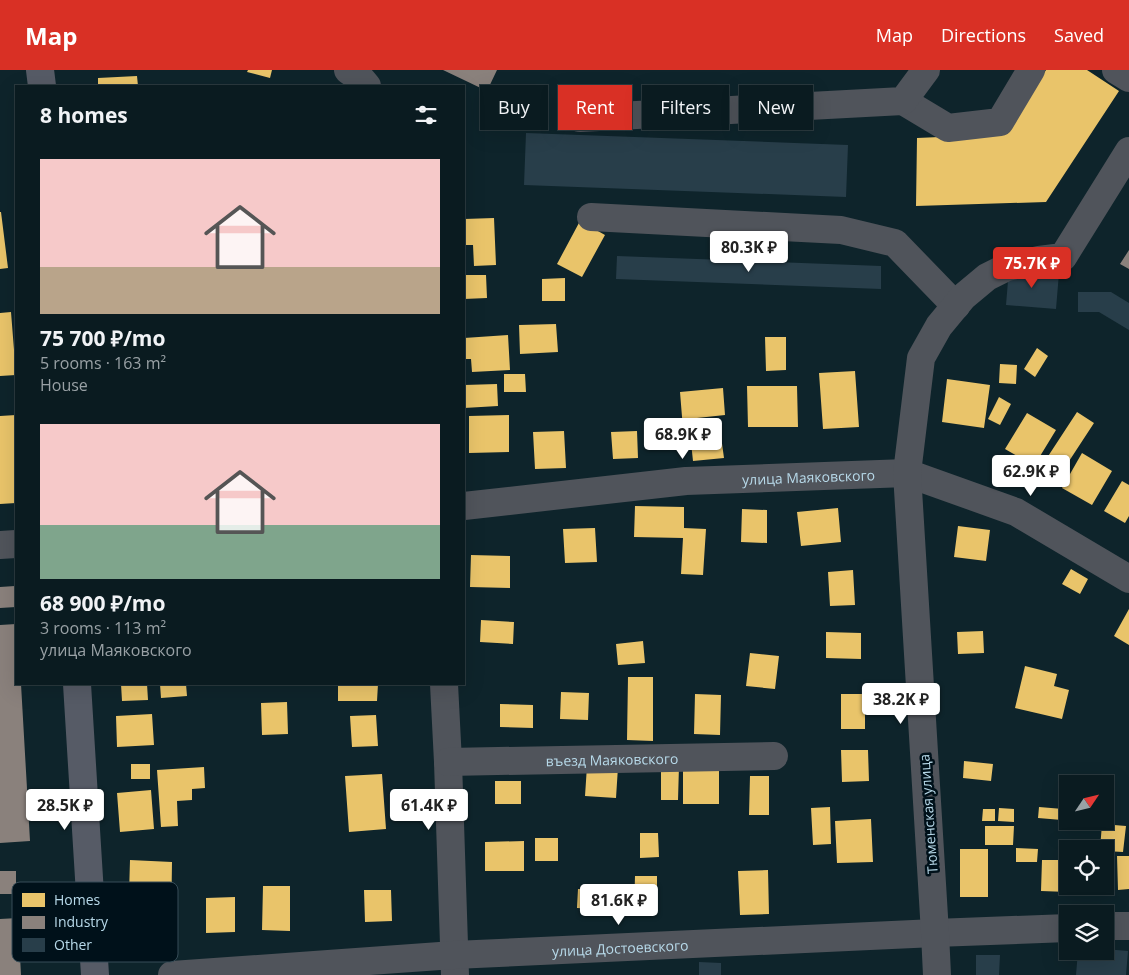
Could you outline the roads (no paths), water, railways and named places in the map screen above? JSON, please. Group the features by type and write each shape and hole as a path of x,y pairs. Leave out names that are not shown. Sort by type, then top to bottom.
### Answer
{"main road":[{"path":"40,70 42,85"},
{"path":"77,685 89,882"},
{"path":"94,962 95,975"}],"street":[{"path":"348,70 366,85"},
{"path":"904,101 926,70"},
{"path":"632,115 904,101 948,128 1000,122 1031,70"},
{"path":"1116,70 1129,78"},
{"name":"Тюменская улица","path":"937,975 907,473 921,358 939,326 963,298 987,277 1007,268 1039,260 1062,257 1129,151"},
{"path":"591,217 841,230 895,242 956,306"},
{"name":"улица Маяковского","path":"465,506 686,481 907,473 1016,512 1129,579"},
{"path":"0,546 15,544"},
{"path":"444,685 455,965"},
{"name":"въезд Маяковского","path":"448,762 774,756"},
{"path":"1114,926 1129,926"},
{"name":"улица Достоевского","path":"172,975 455,965 935,932 1059,928"}]}
